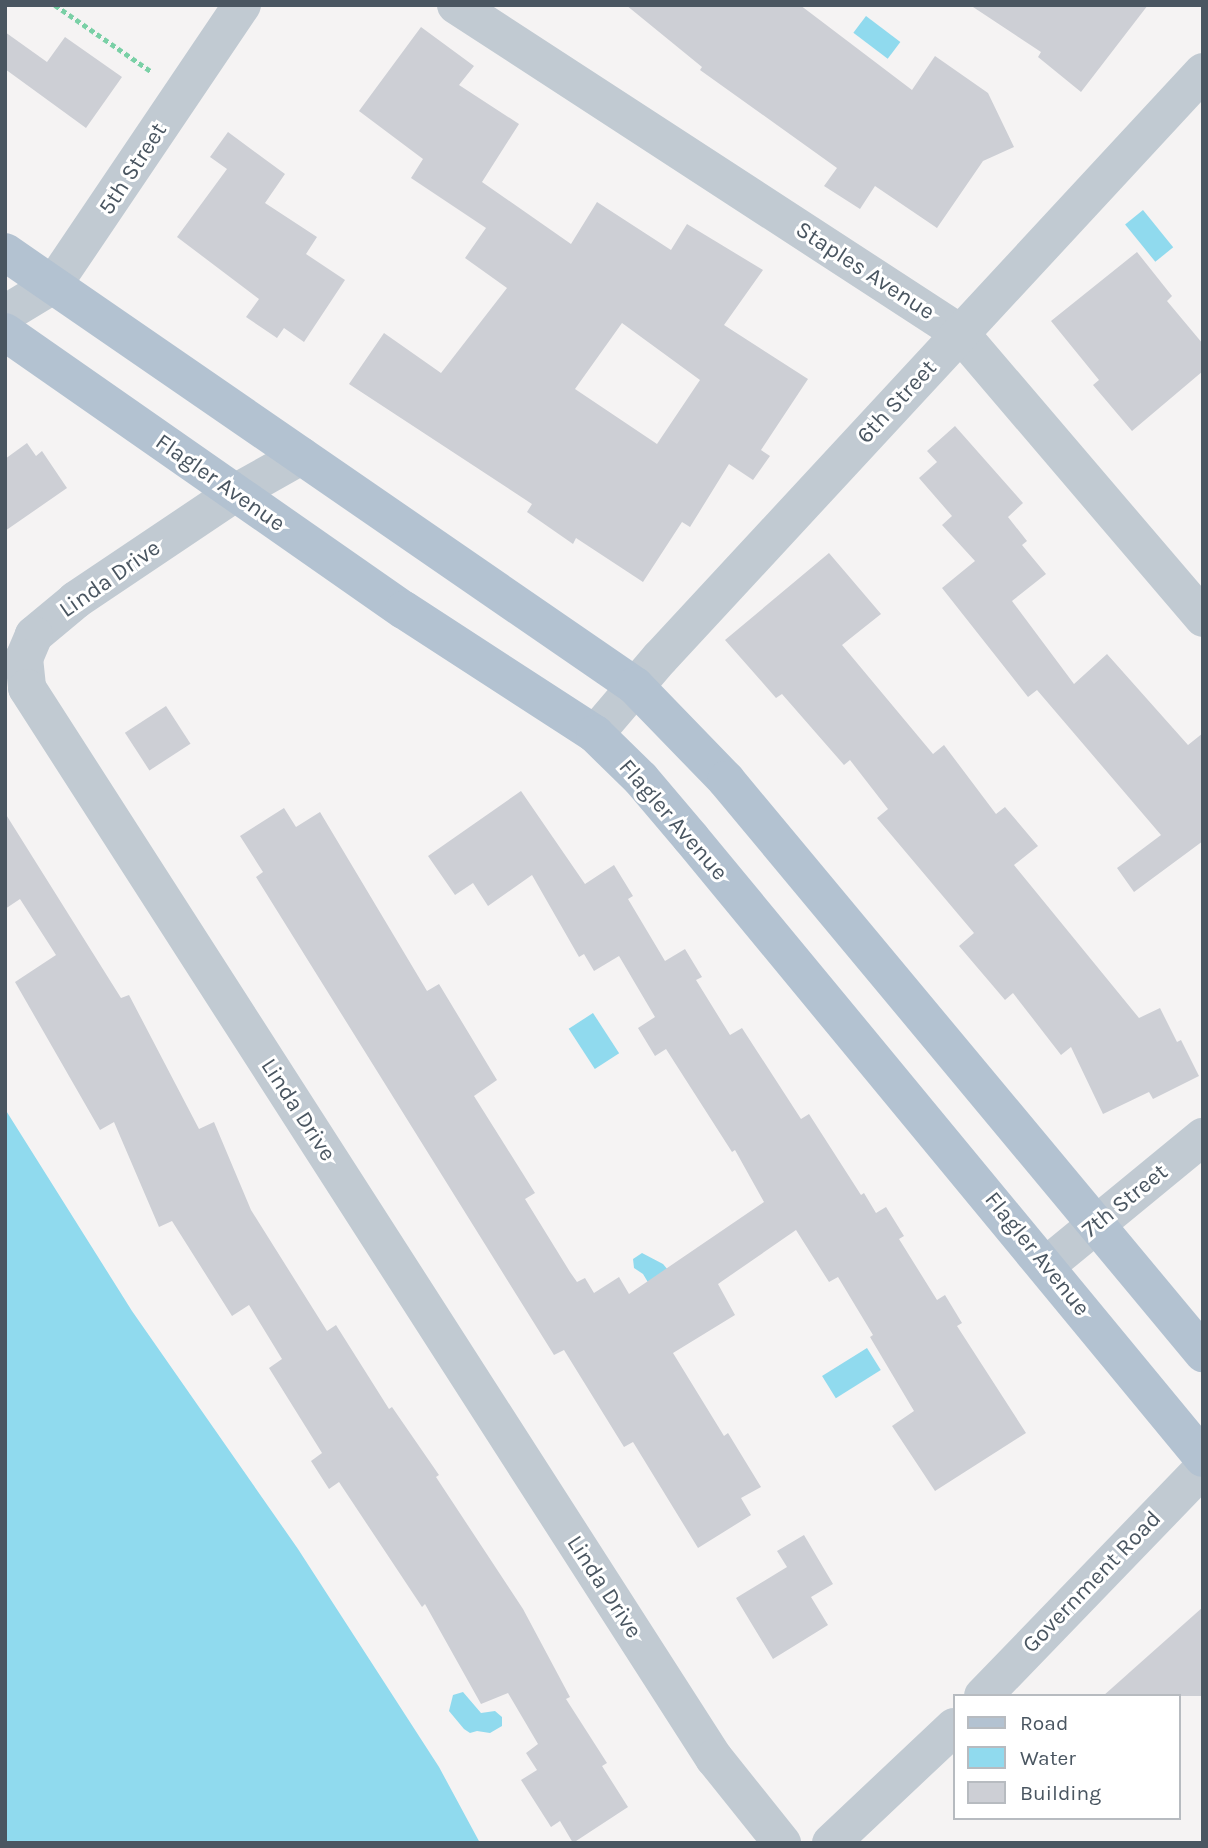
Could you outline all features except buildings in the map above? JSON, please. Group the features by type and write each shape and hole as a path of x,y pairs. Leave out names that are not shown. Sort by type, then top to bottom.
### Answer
{"main road":[{"path":"5,252 635,686 726,780 1203,1353"},
{"name":"Flagler Avenue","path":"5,332 404,610 594,734 641,779 683,828 1047,1265 1203,1458"}],"street":[{"name":"5th Street","path":"5,314 53,285 242,5"},
{"name":"Staples Avenue","path":"456,5 960,333 1203,618"},
{"name":"6th Street","path":"594,734 635,686 1203,72"},
{"name":"Linda Drive","path":"301,456 235,493 76,600 34,635 24,658 27,688 713,1758 782,1843"},
{"name":"7th Street","path":"1047,1265 1203,1137"},
{"name":"Government Road","path":"985,1694 1203,1468"},
{"path":"831,1843 953,1728"}],"path":[{"path":"55,5 183,93"}],"water":[{"path":"866,16 900,42 888,59 853,33"},
{"path":"1143,210 1173,247 1155,262 1125,224"},
{"path":"593,1013 619,1053 595,1069 569,1029"},
{"path":"5,1109 132,1311 298,1549 439,1767 480,1843 5,1843"},
{"path":"642,1253 663,1264 680,1284 649,1284 643,1274 634,1268 633,1259"},
{"path":"867,1348 881,1370 836,1398 822,1376"},
{"path":"463,1692 481,1713 495,1711 502,1717 502,1726 490,1733 470,1733 464,1729 449,1711 453,1695"}]}
